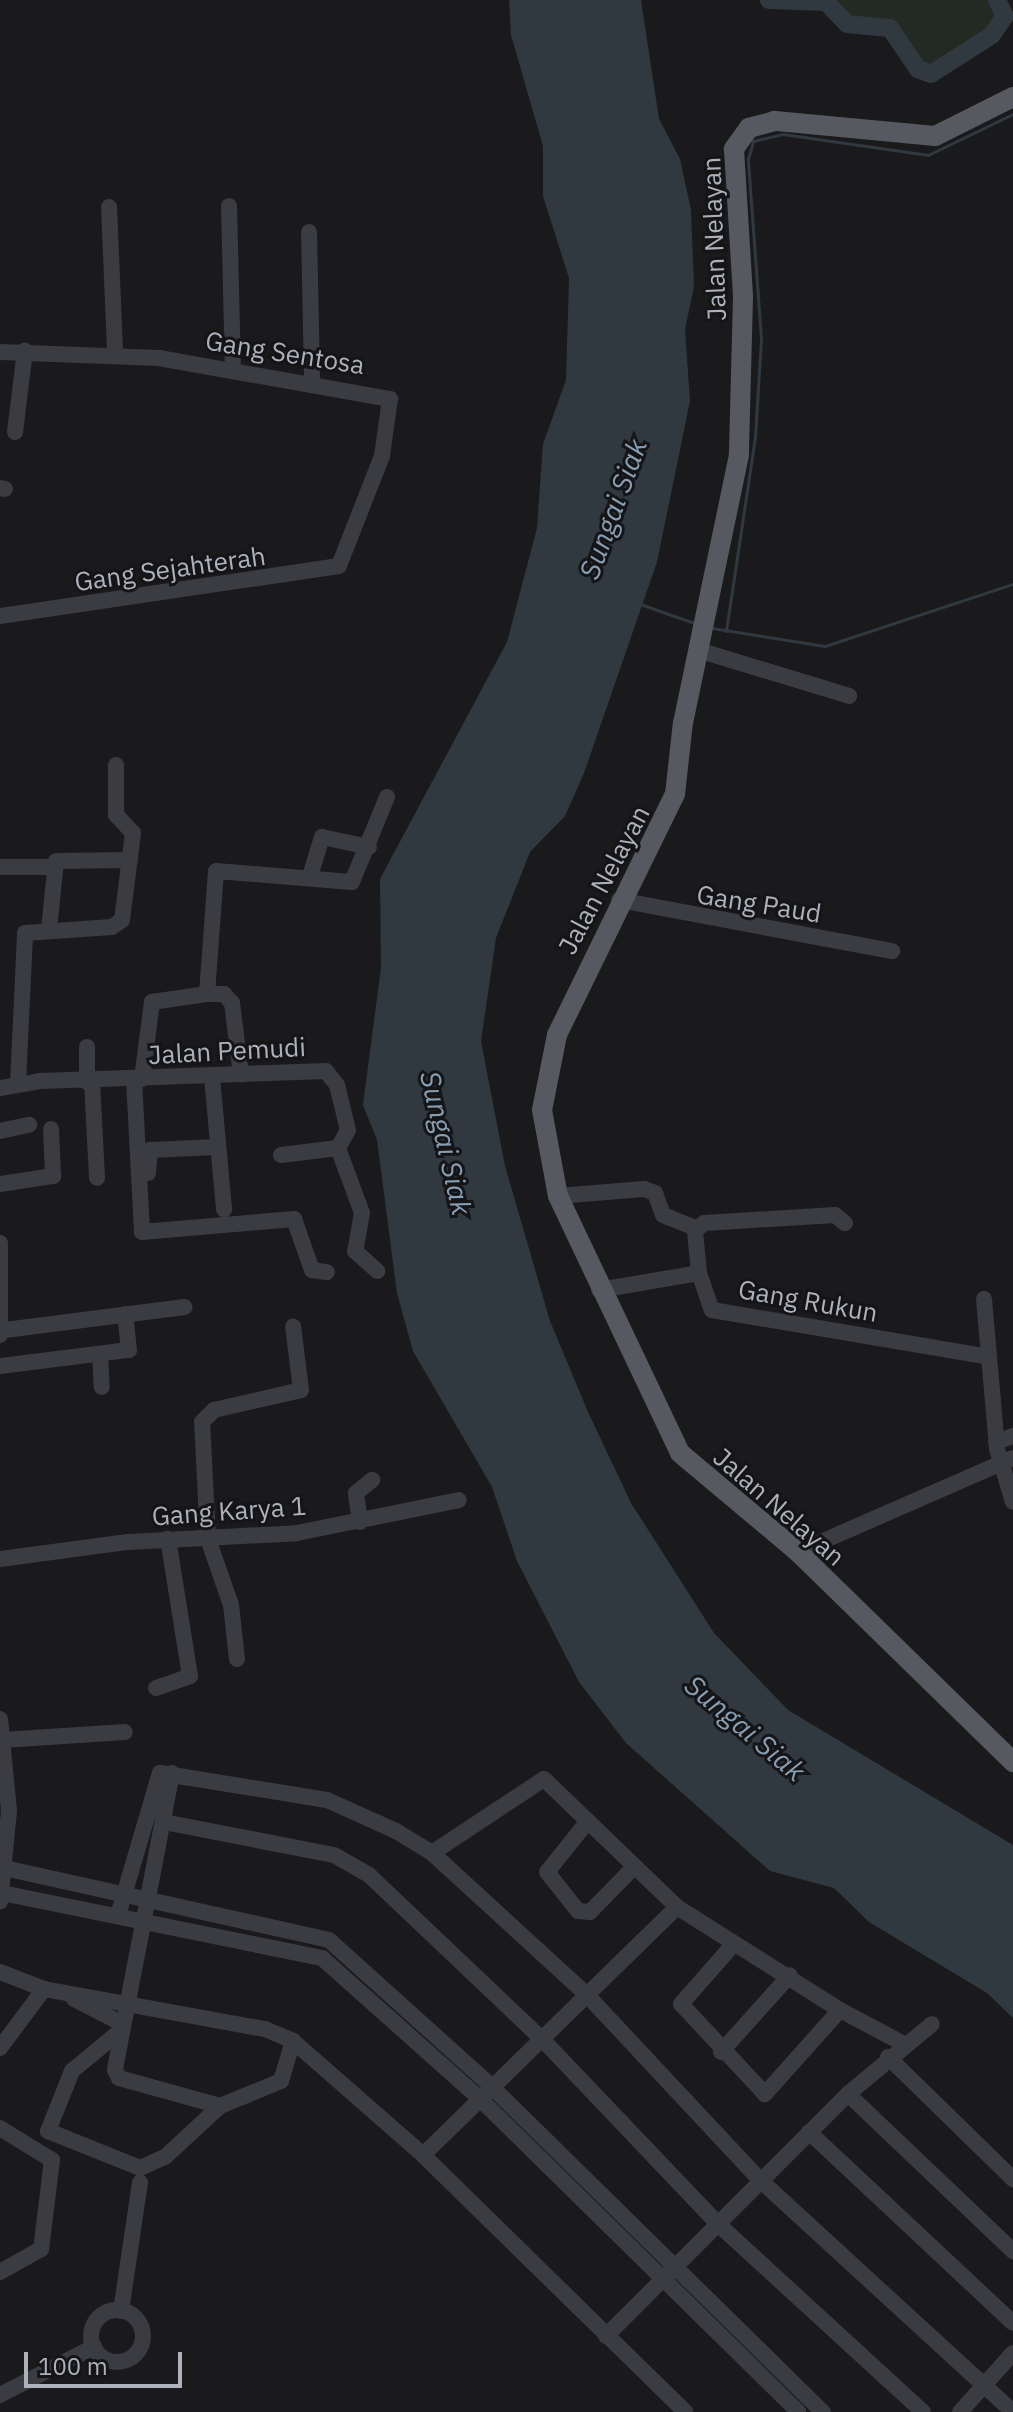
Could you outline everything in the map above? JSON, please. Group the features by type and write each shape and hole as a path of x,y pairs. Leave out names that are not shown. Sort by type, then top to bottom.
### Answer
{"main road":[{"name":"Jalan Nelayan","path":"1013,97 935,136 775,121 741,136 732,169 743,297 739,455 700,645 672,805 619,900 542,1085 558,1196 599,1290 680,1453 798,1552 1013,1762"}],"street":[{"path":"229,206 233,369"},
{"path":"109,207 115,353"},
{"path":"309,232 312,380"},
{"path":"15,432 25,351"},
{"name":"Gang Sentosa","path":"0,352 115,353 312,380 390,399 382,456 344,563"},
{"name":"Gang Sejahterah","path":"0,616 344,563"},
{"path":"700,645 849,696"},
{"path":"18,1084 21,940 31,929 117,925 133,833 116,815 116,765"},
{"path":"207,994 216,871 311,873 352,882 387,797"},
{"path":"311,873 322,837 369,847"},
{"path":"0,867 50,867 130,860"},
{"path":"49,929 50,867"},
{"name":"Gang Paud","path":"619,900 892,951"},
{"path":"241,1074 232,1003 207,994 152,1002 138,1079 142,1232 294,1219 312,1270 327,1272"},
{"path":"87,1047 97,1178"},
{"name":"Jalan Pemudi","path":"0,1088 18,1084 326,1071 337,1085 348,1130 338,1148 362,1213 355,1251 377,1271"},
{"path":"212,1077 224,1209"},
{"path":"0,1131 29,1125"},
{"path":"0,1184 53,1176 51,1129"},
{"path":"150,1220 150,1150 216,1147"},
{"path":"281,1155 338,1148"},
{"path":"558,1196 644,1189 655,1193 663,1215 696,1228 775,1215 835,1215 845,1223"},
{"path":"599,1290 699,1273 696,1228"},
{"path":"0,1243 3,1332 185,1307"},
{"name":"Gang Rukun","path":"699,1273 712,1310 989,1357"},
{"path":"984,1299 1001,1454 1013,1502"},
{"path":"0,1366 129,1350 125,1314"},
{"path":"237,1659 231,1605 208,1539 204,1417 301,1390 293,1326"},
{"path":"100,1354 102,1387"},
{"path":"798,1552 1001,1454 1013,1436"},
{"path":"360,1522 356,1493 372,1480"},
{"name":"Gang Karya 1","path":"0,1559 168,1539 208,1539 360,1522 459,1500"},
{"path":"156,1688 190,1676 168,1539"},
{"path":"0,1719 4,1868 1,1898 34,1899 119,1912 322,1958 480,2099 659,2281 798,2412"},
{"path":"2,1740 125,1732"},
{"path":"172,1773 151,1896 120,2028 119,2078 220,2106"},
{"path":"119,1912 153,1781 172,1773 327,1800 432,1853 586,1994 761,2181 1013,2412"},
{"path":"432,1853 541,1778 677,1907 731,1947 790,1975 840,2010 904,2044"},
{"path":"588,1821 547,1868 578,1911 590,1912 635,1866"},
{"path":"164,1822 334,1855 397,1898 541,2038 718,2224 923,2412"},
{"path":"4,1868 124,1889 329,1940 492,2087 671,2267 823,2412"},
{"path":"34,1899 39,1873"},
{"path":"423,2155 677,1907"},
{"path":"322,1958 329,1940"},
{"path":"731,1947 681,2004 721,2052 765,2094 840,2010"},
{"path":"0,1972 44,1989 125,2001 265,2029 293,2041 423,2155 685,2412"},
{"path":"721,2052 790,1975"},
{"path":"0,2048 44,1989"},
{"path":"62,1993 120,2028"},
{"path":"606,2336 671,2267 848,2094 888,2057 932,2024"},
{"path":"120,2028 72,2071 49,2136 140,2168 155,2164 220,2106 281,2081 293,2041"},
{"path":"888,2057 1013,2179"},
{"path":"848,2094 1013,2251"},
{"path":"0,2128 52,2160 41,2249 0,2272"},
{"path":"809,2132 1013,2323"},
{"path":"121,2311 140,2182"},
{"path":"94,2347 113,2361 135,2354 142,2331 121,2311"},
{"path":"94,2347 98,2318 121,2311"},
{"path":"0,2395 94,2347"},
{"path":"960,2412 1013,2353"}],"shaded area":[{"path":"769,0 997,0 1005,16 992,35 931,74 918,69 890,28 847,24 826,2"}],"water":[{"name":"Sungai Siak","path":"509,0 641,0 659,119 680,159 691,210 694,287 685,329 690,401 657,562 584,773 565,816 530,852 496,938 481,1041 505,1166 550,1321 588,1412 631,1503 714,1633 788,1710 1013,1845 1013,2018 987,1993 869,1922 834,1888 770,1871 626,1743 579,1682 517,1561 492,1487 413,1351 397,1293 377,1140 363,1105 381,968 380,879 507,642 537,528 543,444 566,380 569,278 543,196 543,146 511,35"}],"waterway":[{"path":"769,0 826,2 847,24 890,28 918,69 931,74 992,35 1005,16 997,0"},
{"path":"726,631 755,437 761,338 748,159 753,141 783,134 928,155 1013,114"},
{"path":"712,628 825,646 1013,584"},
{"path":"640,604 697,624"}]}
